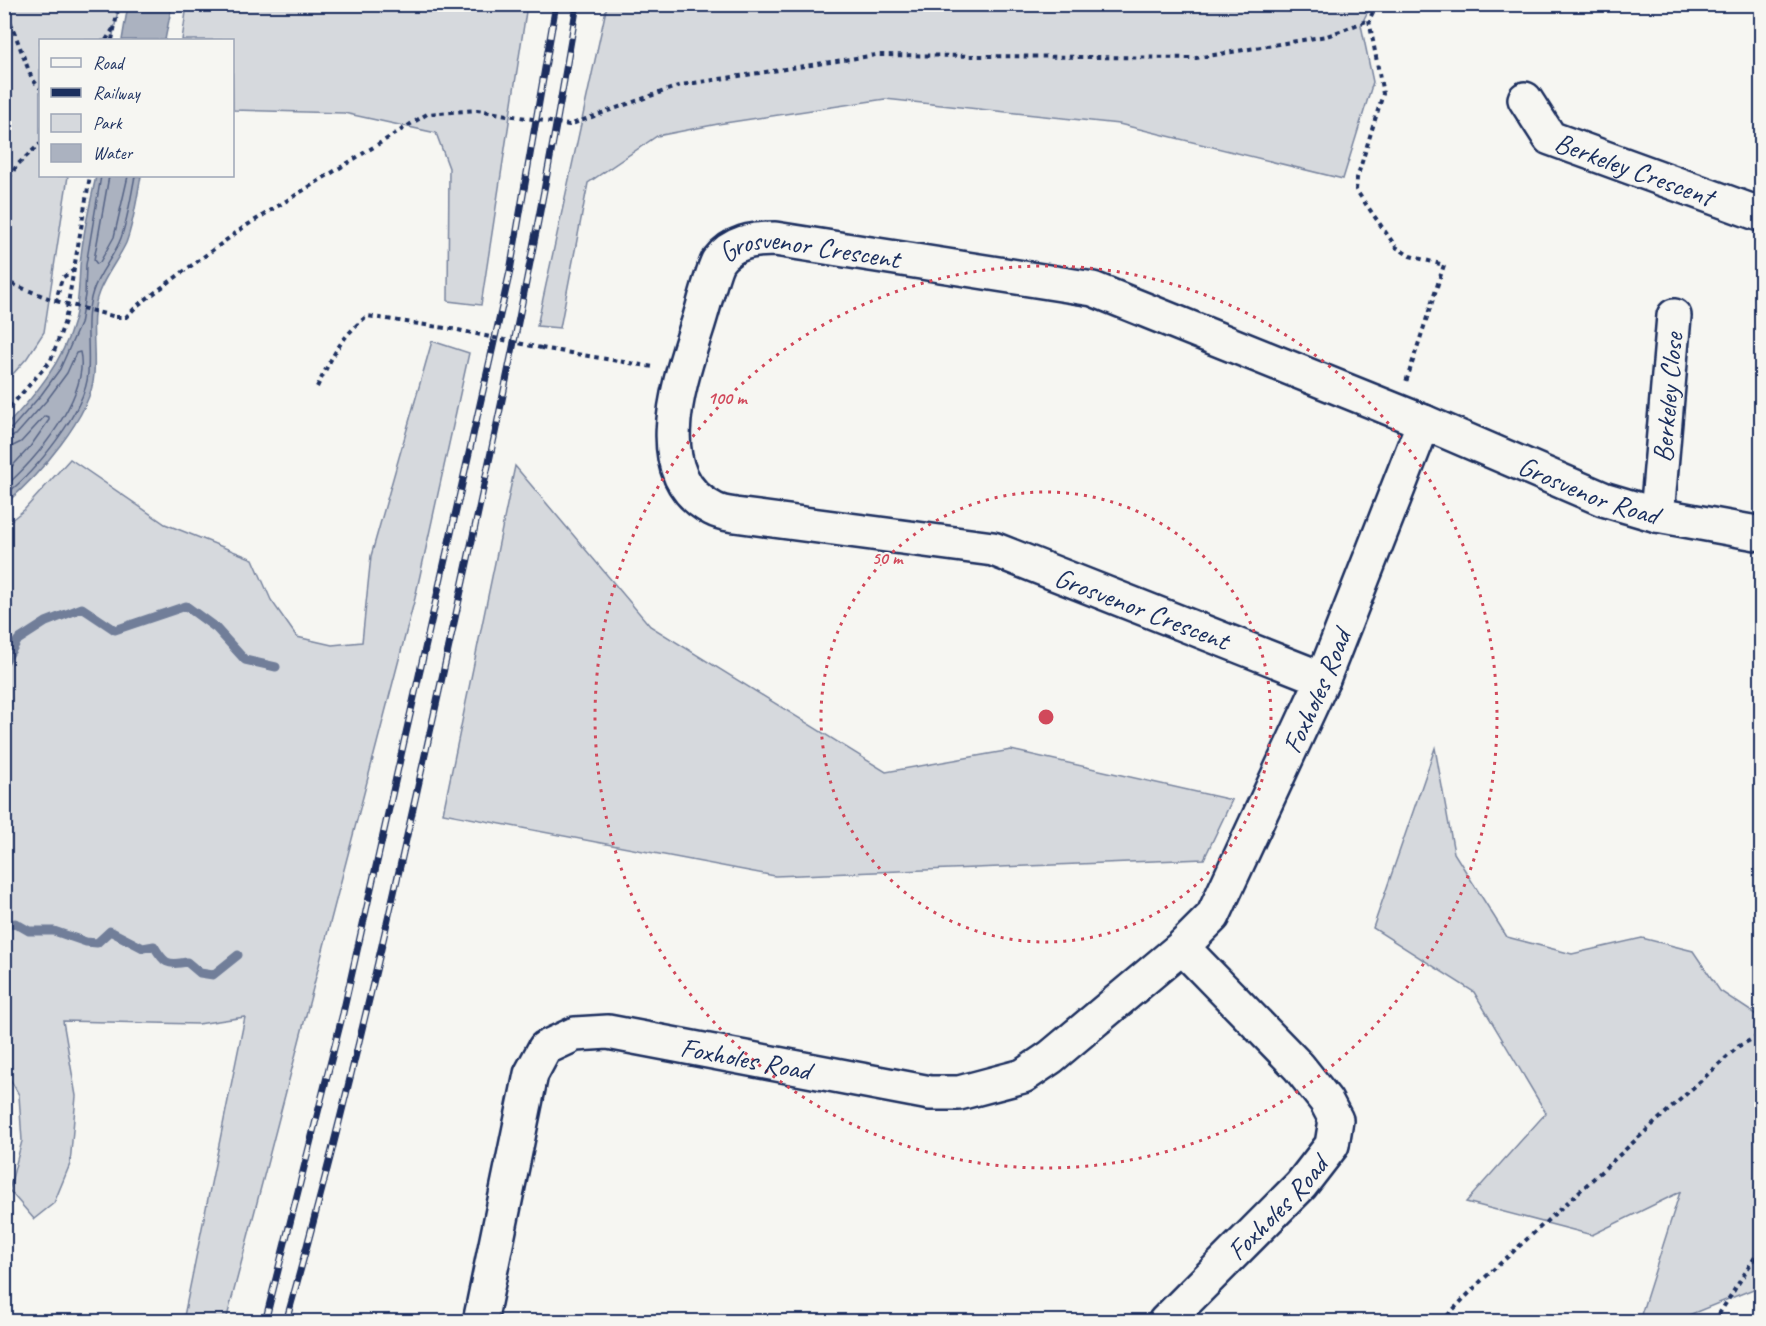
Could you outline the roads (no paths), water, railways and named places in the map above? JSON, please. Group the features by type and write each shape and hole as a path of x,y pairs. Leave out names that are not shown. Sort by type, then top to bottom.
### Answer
{"street":[{"name":"Berkeley Crescent","path":"1525,99 1550,138 1761,215"},
{"name":"Grosvenor Crescent","path":"1323,679 993,549 747,517 714,510 693,495 684,481 676,463 672,431 683,372 718,262 736,245 753,239 775,239 1093,289 1424,422"},
{"name":"Berkeley Close","path":"1657,515 1674,316"},
{"name":"Grosvenor Road","path":"1424,422 1603,499 1657,515 1761,534"},
{"name":"Foxholes Road","path":"480,1322 531,1074 545,1047 575,1034 608,1032 930,1093 959,1093 1023,1076 1051,1057 1182,947 1213,916 1323,679 1424,422"},
{"name":"Foxholes Road","path":"1165,1322 1301,1185 1332,1145 1336,1120 1326,1101 1299,1066 1182,947"}],"water":[{"path":"128,5 172,5 165,39 122,39"},
{"path":"96,177 141,177 126,243 105,279 96,302 94,374 91,391 84,408 46,463 5,504 5,427 46,378 63,351 69,336 77,307 86,221"}],"waterway":[{"path":"4,663 18,640 46,622 82,608 115,630 186,606 216,628 245,660 276,667"},
{"path":"4,927 15,923 29,931 54,931 86,942 97,943 110,931 143,948 154,946 167,962 175,964 187,962 200,973 213,975 238,955"}],"railway":[{"path":"265,1322 343,1013 510,271 556,4"},
{"path":"286,1322 354,1061 435,711 520,315 577,4"}]}
